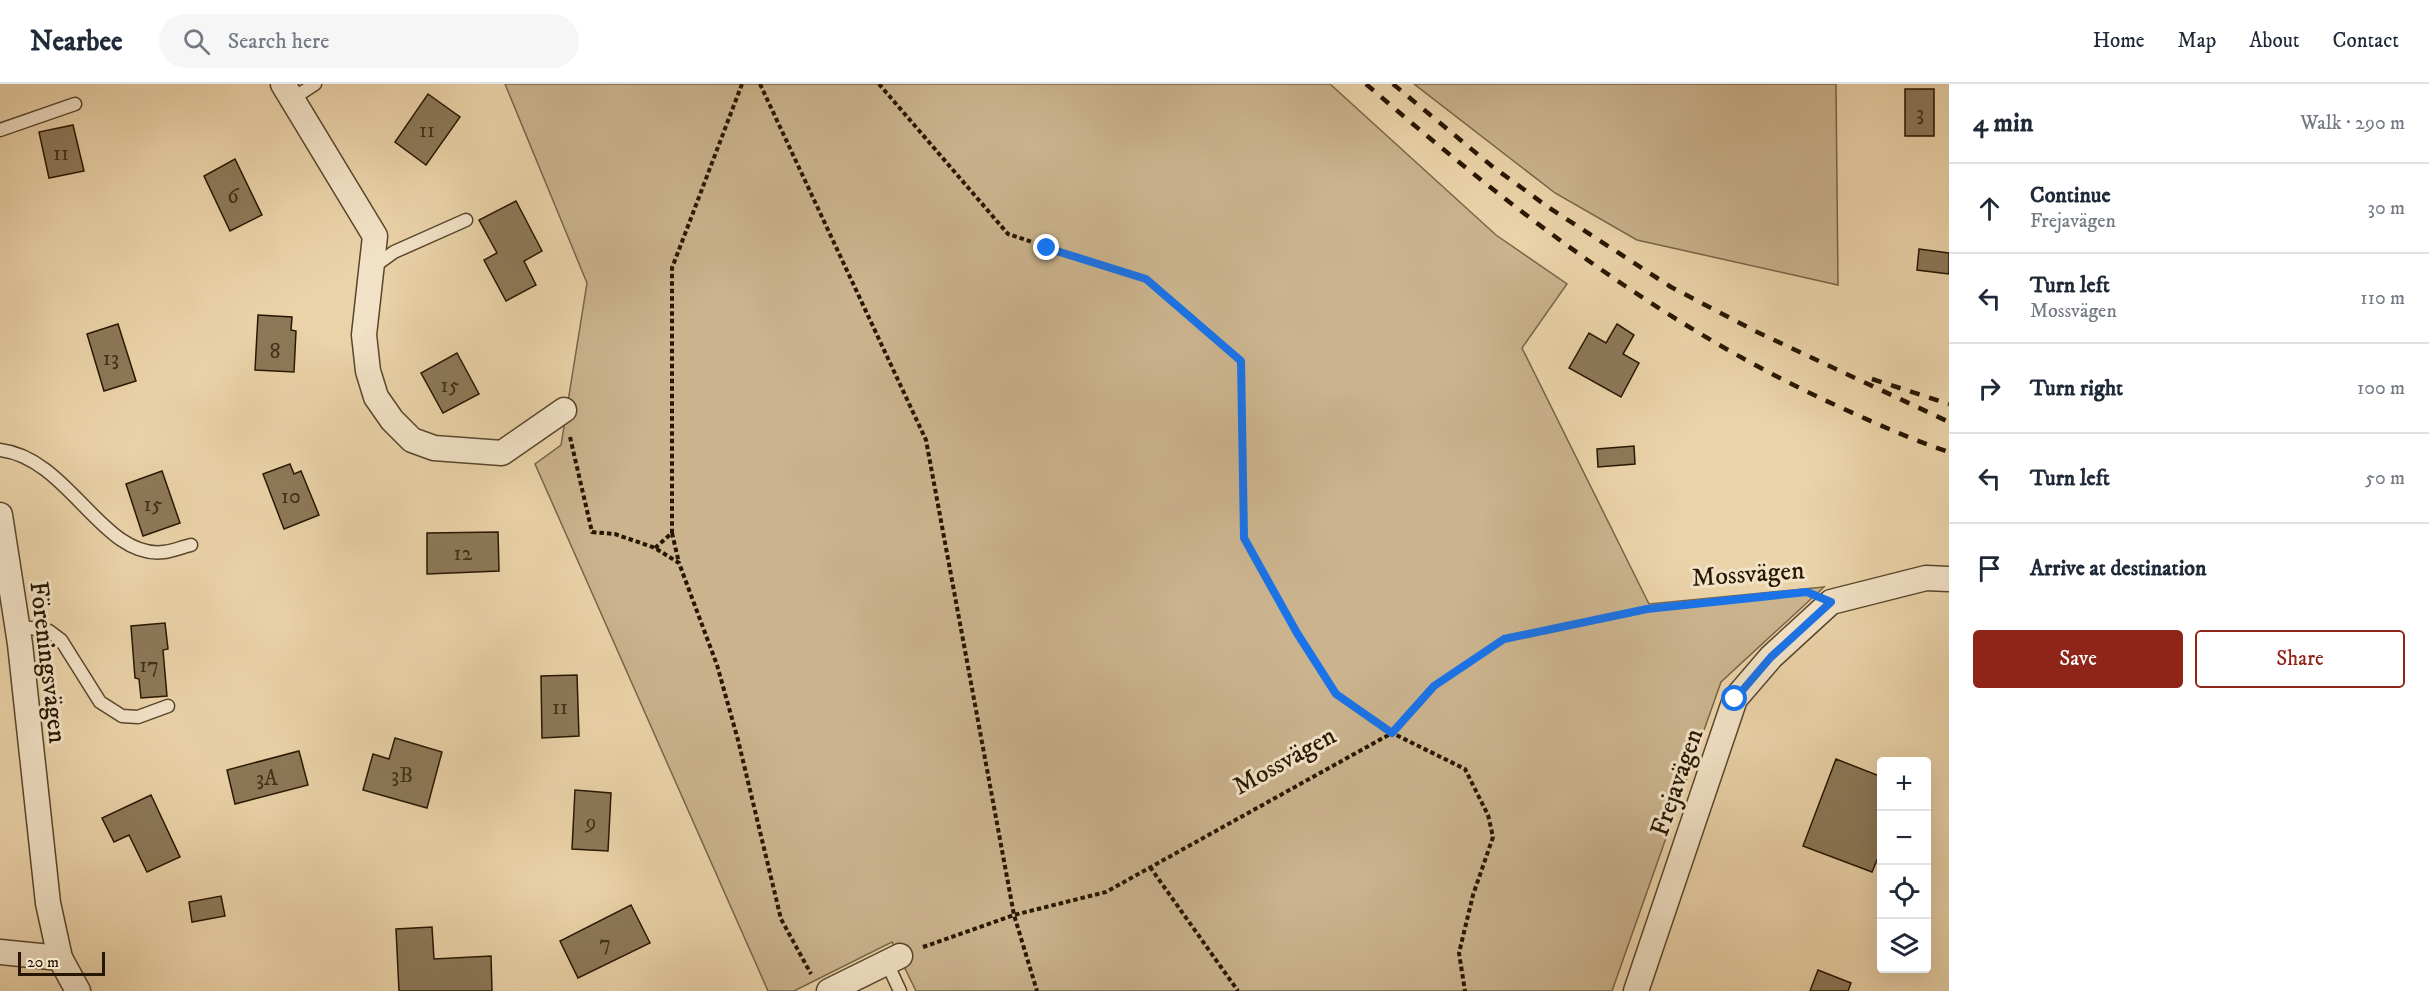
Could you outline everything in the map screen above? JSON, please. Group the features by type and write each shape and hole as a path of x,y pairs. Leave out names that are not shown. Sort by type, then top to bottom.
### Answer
{"street":[{"path":"287,92 375,236 364,335 368,371 376,397 392,420 412,440 434,448 502,453 564,410"},
{"name":"Föreningsvägen","path":"0,515 17,626 48,903 60,958 78,991"},
{"name":"Frejavägen","path":"1636,991 1735,699 1771,657 1831,602 1926,578 1949,579"},
{"path":"0,952 60,958"},
{"path":"822,986 894,959"}],"lane":[{"path":"287,92 315,84"},
{"path":"0,130 75,104"},
{"path":"372,268 394,252 466,220"},
{"path":"0,450 10,451 42,465 67,486 93,516 126,544 147,551 163,552 190,545"},
{"path":"17,626 49,632 61,640 100,702 122,716 138,717 168,706"},
{"path":"894,959 900,991"}],"path":[{"path":"742,84 672,268 672,533 679,564 717,665 738,740 781,919 822,986"},
{"path":"760,84 926,440 1014,915 1037,991"},
{"path":"879,84 1008,234 1146,279 1241,361 1244,538 1297,633 1336,694 1392,733 1465,769 1488,815 1493,837 1473,896 1459,952 1465,991"},
{"path":"564,410 592,532 615,534 655,548 679,564"},
{"path":"655,548 672,533"},
{"name":"Mossvägen","path":"894,959 1014,915 1106,892 1392,733 1434,686 1504,639 1647,609 1807,592 1831,602"},
{"path":"1150,867 1238,991"}],"shaded area":[{"path":"505,84 1330,84 1496,235 1567,284 1522,348 1649,604 1824,587 1721,682 1612,991 916,991 892,942 794,991 768,991 535,464 561,445 587,283"},
{"path":"1414,84 1836,84 1838,285 1637,240 1555,193"}],"building":[{"path":"1905,89 1934,89 1934,136 1905,136"},
{"path":"428,94 460,117 426,165 395,142"},
{"path":"73,125 84,171 49,178 39,132"},
{"path":"235,159 262,215 230,231 204,176"},
{"path":"516,201 542,251 524,261 536,285 506,301 484,260 497,253 479,220"},
{"path":"1919,249 1949,253 1949,274 1917,270"},
{"path":"258,315 292,317 291,330 296,331 294,372 255,370"},
{"path":"118,324 136,381 104,391 87,334"},
{"path":"1617,324 1634,335 1623,354 1639,363 1621,397 1569,368 1589,333 1606,343"},
{"path":"457,353 479,394 443,413 421,373"},
{"path":"1634,446 1635,464 1598,467 1597,449"},
{"path":"290,464 294,474 301,471 319,515 284,529 263,474"},
{"path":"162,471 180,523 143,536 126,484"},
{"path":"498,532 499,571 427,574 427,533"},
{"path":"165,623 168,649 163,650 167,696 141,698 139,679 135,678 131,626"},
{"path":"577,675 579,736 542,738 541,676"},
{"path":"395,738 442,752 427,808 363,790 373,754 389,759"},
{"path":"299,751 308,785 235,804 227,770"},
{"path":"1836,759 1877,775 1877,860 1872,872 1803,846"},
{"path":"575,790 611,793 608,851 572,849"},
{"path":"151,795 180,857 147,872 129,835 114,842 102,818"},
{"path":"221,896 225,916 192,922 189,902"},
{"path":"631,905 650,943 578,978 560,941"},
{"path":"432,927 434,959 491,956 492,991 399,991 396,929"},
{"path":"1818,970 1851,983 1848,991 1810,991"}],"railway":[{"path":"1366,84 1535,222 1653,304 1778,377 1870,421 1949,452"},
{"path":"1393,84 1493,167 1548,207 1671,287 1755,331 1949,422"},
{"path":"1872,379 1949,404"}],"route":[{"path":"1047,248 1146,279 1241,361 1244,538 1297,633 1336,694 1392,733 1434,686 1504,639 1647,609 1807,592 1831,602 1771,657 1735,699"}]}
